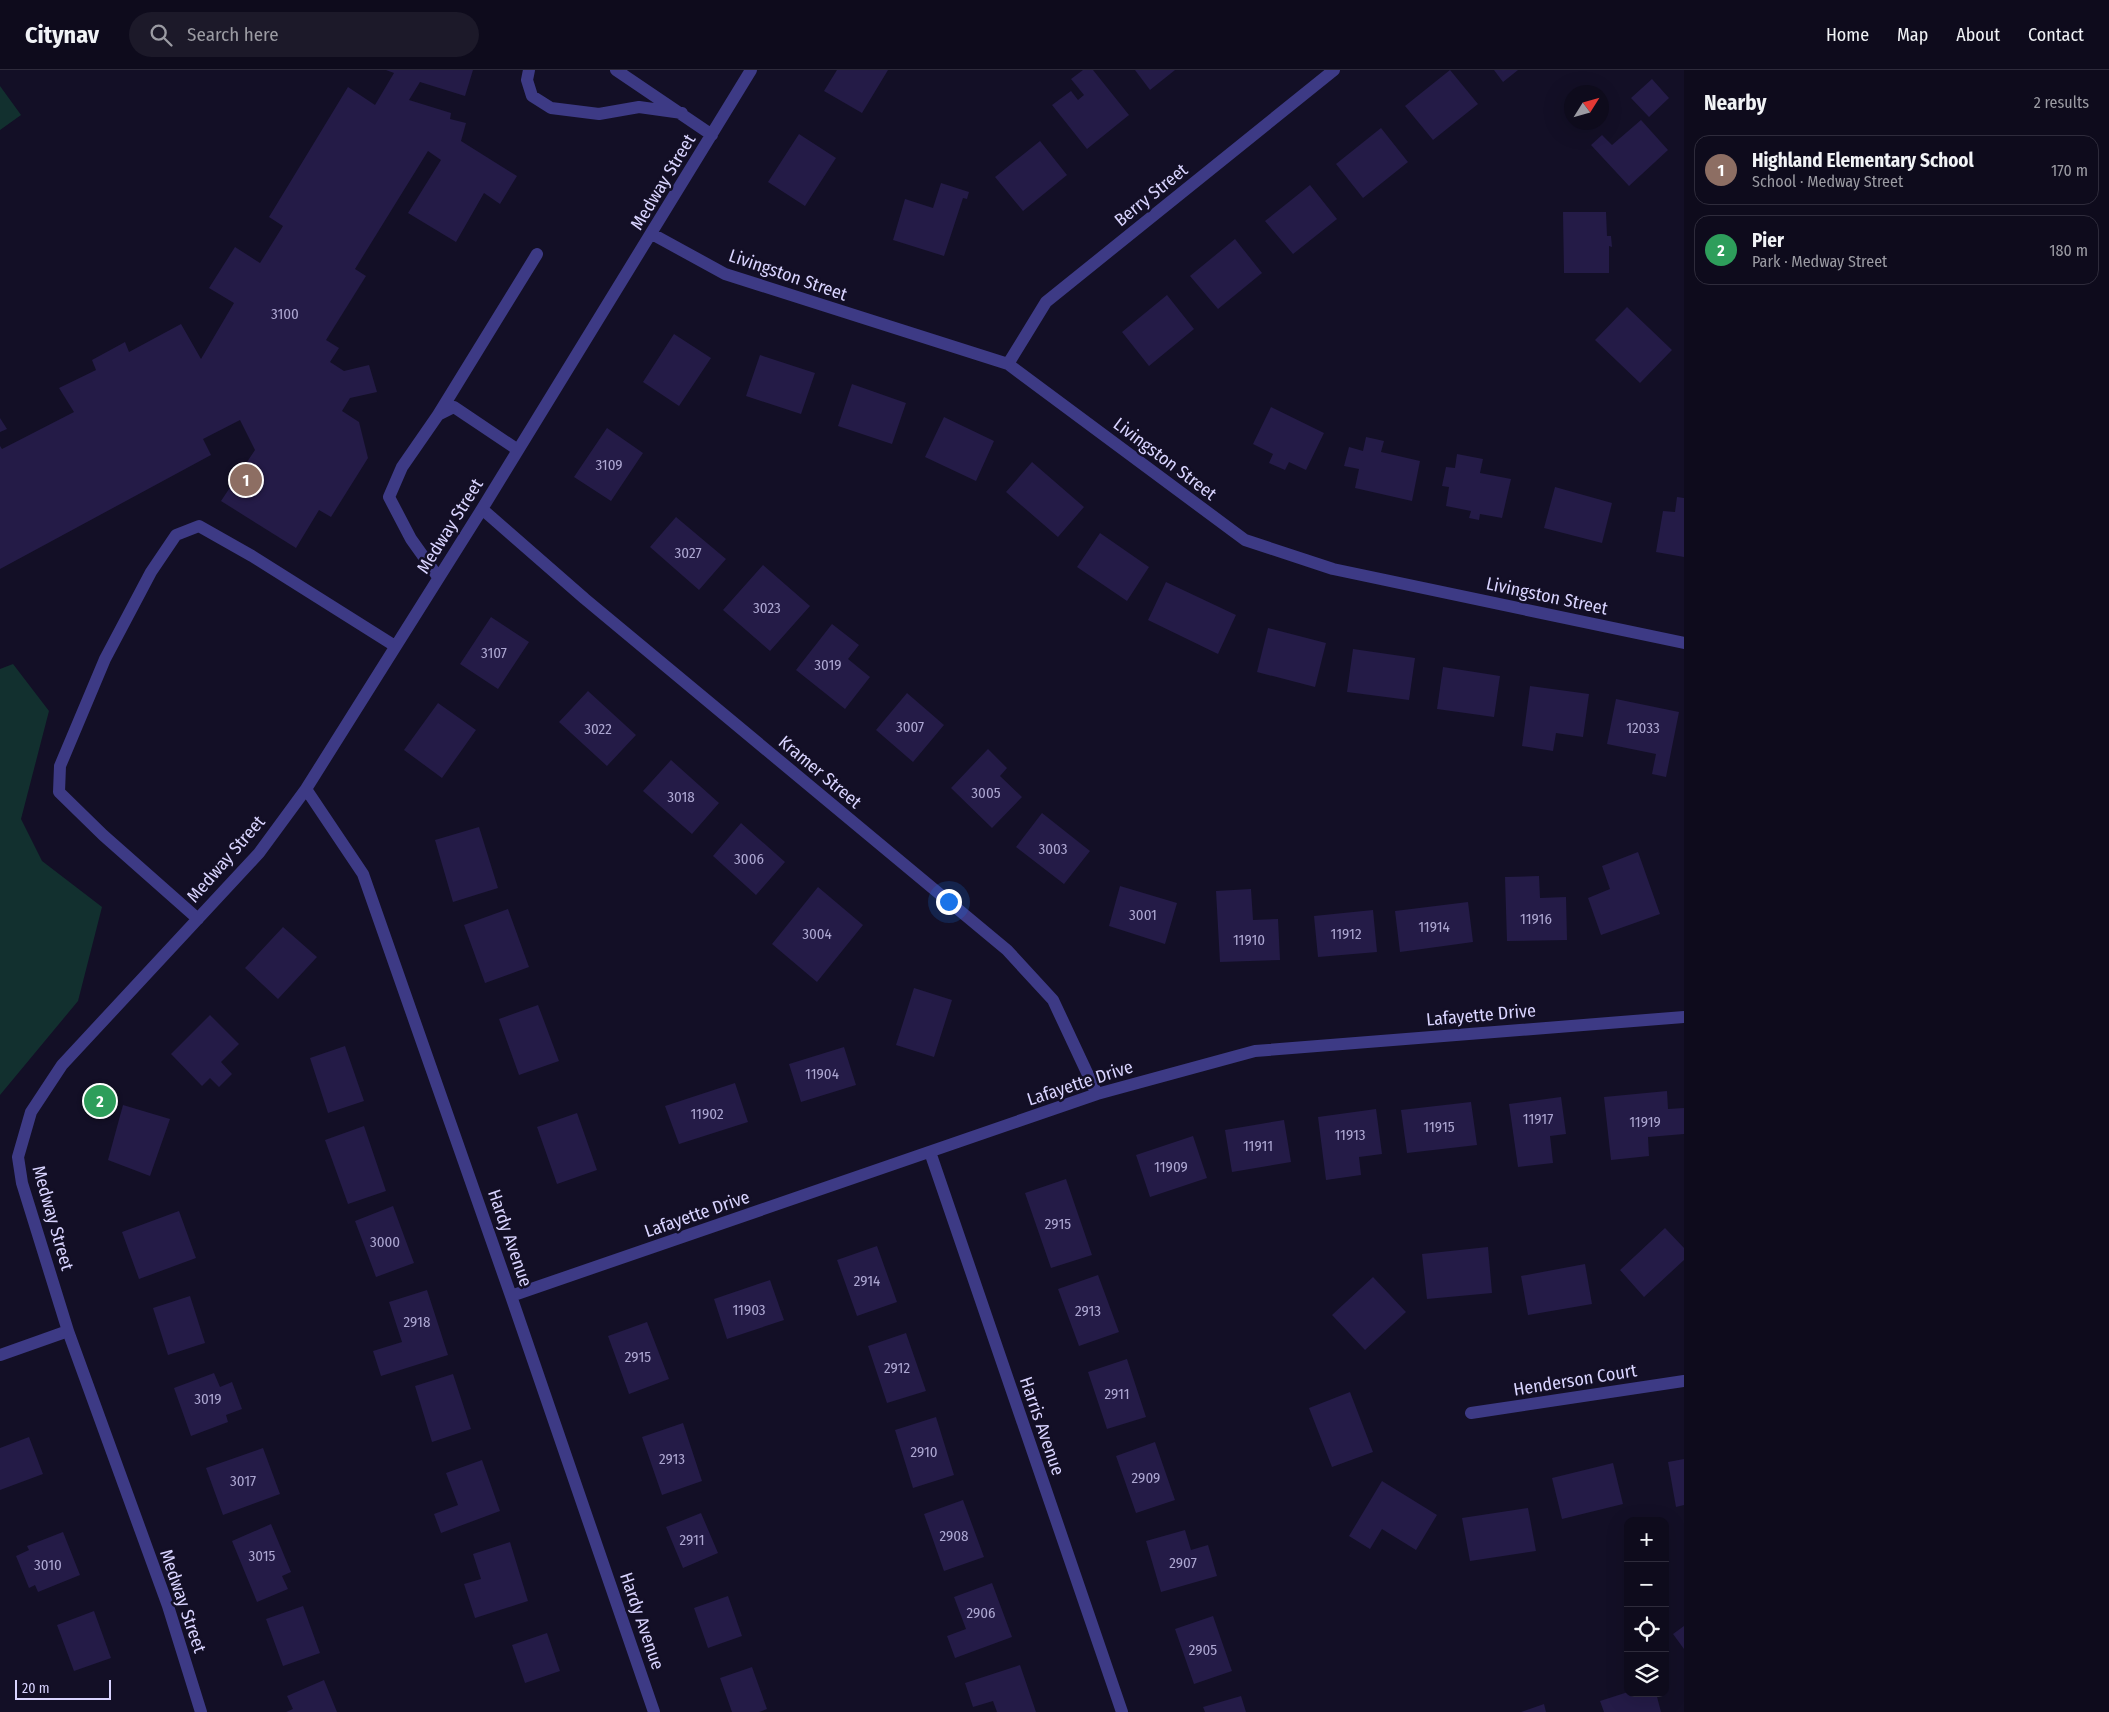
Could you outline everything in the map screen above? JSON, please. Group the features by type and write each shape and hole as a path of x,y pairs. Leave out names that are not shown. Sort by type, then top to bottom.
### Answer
{"street":[{"path":"529,70 527,80 532,96 551,108 599,114 639,108 682,113"},
{"path":"616,70 712,135"},
{"name":"Medway Street","path":"201,1712 168,1606 68,1331 22,1183 18,1157 31,1112 62,1065 259,853 306,789 482,509 752,70"},
{"name":"Berry Street","path":"1008,364 1046,302 1334,70"},
{"name":"Livingston Street","path":"652,234 725,274 1008,364 1245,540 1333,569 1684,643"},
{"path":"438,577 411,539 389,498 402,467 438,415 537,254"},
{"path":"438,415 454,407 518,450"},
{"name":"Kramer Street","path":"482,509 585,599 1007,950 1053,1000 1097,1094"},
{"path":"198,919 103,835 59,792 60,766 105,659 151,572 176,535 199,526 252,556 395,646"},
{"name":"Hardy Avenue","path":"306,789 363,874 512,1296 654,1712"},
{"name":"Lafayette Drive","path":"512,1296 1097,1094 1254,1051 1684,1017"},
{"name":"Harris Avenue","path":"930,1152 1122,1712"},
{"path":"0,1355 68,1331"},
{"name":"Henderson Court","path":"1471,1413 1684,1381"}],"green space":[{"path":"0,86 21,115 0,130"},
{"path":"13,664 49,711 21,819 42,861 102,907 78,1001 0,1095 0,669"}],"building":[{"path":"386,70 473,70 465,96 420,82 409,100 451,113 450,119 466,123 461,141 517,176 500,204 484,193 456,242 408,213 441,160 428,151 355,269 366,276 326,340 339,348 330,362 344,371 369,365 377,392 350,398 342,411 359,422 368,458 331,517 319,510 296,548 221,501 255,450 240,420 203,439 211,455 0,569 0,446 2,449 74,412 59,388 96,370 92,360 125,342 129,352 181,324 201,359 234,303 209,288 235,247 260,263 283,226 269,217 348,87 375,105 394,73"},
{"path":"837,70 888,70 862,113 824,91"},
{"path":"1083,70 1093,70 1129,115 1087,149 1052,105 1071,91 1078,100 1084,95 1071,79"},
{"path":"1135,70 1175,70 1150,90"},
{"path":"1450,70 1478,104 1433,140 1405,106"},
{"path":"1494,70 1518,70 1503,82"},
{"path":"1652,79 1669,98 1649,117 1631,98"},
{"path":"1641,120 1668,150 1629,186 1591,145 1602,135 1612,145"},
{"path":"1381,128 1408,162 1363,198 1336,164"},
{"path":"799,134 836,158 805,206 768,182"},
{"path":"1040,141 1067,175 1023,211 995,177"},
{"path":"941,183 969,192 967,199 963,198 944,256 893,240 905,199 933,208"},
{"path":"1310,185 1337,219 1293,254 1265,221"},
{"path":"1563,212 1606,212 1607,236 1611,236 1612,247 1609,246 1609,273 1564,273"},
{"path":"1235,239 1262,273 1218,309 1190,276"},
{"path":"1167,295 1194,329 1149,366 1122,332"},
{"path":"1627,307 1672,350 1640,383 1595,340"},
{"path":"674,334 711,358 679,406 643,382"},
{"path":"760,355 815,373 801,414 746,396"},
{"path":"852,384 906,403 892,444 838,426"},
{"path":"1271,407 1324,433 1306,470 1289,462 1285,470 1269,463 1273,454 1253,444"},
{"path":"944,417 994,441 976,481 925,457"},
{"path":"0,418 7,429 0,432"},
{"path":"607,428 643,453 611,501 574,477"},
{"path":"1366,437 1384,441 1381,452 1420,461 1412,501 1355,488 1359,469 1344,466 1349,447 1363,451"},
{"path":"1457,454 1483,459 1480,473 1511,479 1502,518 1480,514 1479,520 1469,518 1471,511 1446,506 1449,487 1442,486 1446,467 1455,468"},
{"path":"1032,462 1084,507 1058,537 1006,492"},
{"path":"1555,487 1612,503 1602,543 1544,528"},
{"path":"1677,497 1684,498 1684,557 1656,552 1663,511 1675,512"},
{"path":"676,517 726,559 699,590 650,547"},
{"path":"1100,533 1149,567 1127,601 1077,567"},
{"path":"763,565 810,606 770,651 723,610"},
{"path":"1166,582 1236,615 1218,654 1148,620"},
{"path":"491,617 529,642 498,689 460,664"},
{"path":"832,624 859,645 848,659 870,677 845,709 796,670"},
{"path":"1268,628 1326,643 1315,687 1257,672"},
{"path":"1353,649 1415,658 1409,700 1347,692"},
{"path":"1443,667 1500,676 1494,717 1437,709"},
{"path":"1530,686 1589,694 1583,737 1556,733 1553,751 1522,746"},
{"path":"588,691 636,735 607,766 559,722"},
{"path":"907,693 944,725 913,762 876,730"},
{"path":"1616,699 1679,712 1666,777 1652,774 1656,754 1607,744"},
{"path":"438,703 476,730 442,778 404,750"},
{"path":"988,749 1007,768 1000,776 1022,797 992,828 951,788"},
{"path":"671,760 719,803 692,834 643,791"},
{"path":"1042,813 1090,851 1064,884 1016,847"},
{"path":"741,823 785,862 756,895 713,856"},
{"path":"479,827 498,888 453,902 435,840"},
{"path":"1638,852 1660,914 1601,935 1588,898 1610,889 1602,866"},
{"path":"1539,876 1540,898 1566,897 1567,940 1507,941 1505,877"},
{"path":"1120,886 1177,903 1165,944 1109,926"},
{"path":"818,887 863,925 817,982 772,944"},
{"path":"1251,889 1253,920 1278,919 1280,960 1220,962 1216,891"},
{"path":"1468,902 1473,942 1400,952 1395,911"},
{"path":"508,909 529,967 485,983 464,925"},
{"path":"1373,910 1377,952 1318,957 1314,916"},
{"path":"283,927 317,957 278,999 245,968"},
{"path":"914,988 952,1000 934,1057 896,1045"},
{"path":"538,1005 559,1061 519,1075 499,1019"},
{"path":"210,1015 239,1044 221,1062 232,1074 219,1087 210,1078 202,1086 171,1054"},
{"path":"345,1046 364,1101 328,1113 310,1058"},
{"path":"844,1047 856,1085 801,1102 789,1064"},
{"path":"735,1083 748,1122 679,1144 665,1106"},
{"path":"1667,1091 1668,1109 1684,1108 1684,1134 1648,1137 1649,1156 1611,1160 1604,1097"},
{"path":"1561,1097 1566,1134 1550,1136 1553,1163 1518,1167 1509,1104"},
{"path":"1471,1102 1477,1145 1407,1153 1401,1110"},
{"path":"123,1105 170,1119 150,1176 108,1160"},
{"path":"1376,1109 1382,1154 1359,1157 1361,1175 1326,1180 1318,1117"},
{"path":"577,1113 597,1170 557,1184 537,1127"},
{"path":"1284,1120 1291,1162 1232,1172 1225,1130"},
{"path":"364,1126 386,1191 348,1204 325,1140"},
{"path":"1193,1136 1207,1178 1150,1197 1136,1155"},
{"path":"1066,1179 1092,1255 1051,1268 1025,1193"},
{"path":"393,1206 414,1263 376,1277 355,1221"},
{"path":"179,1211 196,1258 139,1279 122,1232"},
{"path":"1665,1228 1684,1248 1684,1260 1644,1297 1620,1270"},
{"path":"877,1246 897,1302 857,1316 837,1260"},
{"path":"1488,1247 1492,1293 1427,1299 1422,1254"},
{"path":"1585,1264 1592,1304 1528,1315 1521,1276"},
{"path":"1098,1275 1119,1332 1079,1346 1058,1289"},
{"path":"1373,1277 1406,1312 1365,1350 1332,1315"},
{"path":"770,1280 784,1320 727,1339 714,1299"},
{"path":"427,1290 448,1355 381,1376 373,1351 402,1342 389,1302"},
{"path":"190,1296 205,1343 168,1355 153,1308"},
{"path":"647,1322 669,1379 629,1394 608,1336"},
{"path":"906,1333 926,1391 887,1403 868,1346"},
{"path":"1127,1359 1146,1417 1107,1429 1088,1372"},
{"path":"214,1373 220,1387 232,1382 242,1409 226,1415 228,1422 191,1436 174,1388"},
{"path":"453,1374 471,1429 432,1442 415,1386"},
{"path":"1350,1392 1373,1452 1332,1467 1309,1408"},
{"path":"936,1417 954,1475 913,1488 895,1430"},
{"path":"683,1423 702,1481 662,1495 642,1437"},
{"path":"29,1437 43,1474 0,1490 0,1448"},
{"path":"1155,1442 1175,1500 1136,1513 1116,1456"},
{"path":"263,1448 280,1494 223,1515 206,1468"},
{"path":"1684,1459 1684,1505 1676,1507 1668,1462"},
{"path":"482,1460 500,1511 441,1533 434,1514 458,1505 446,1473"},
{"path":"1613,1463 1623,1504 1562,1519 1552,1478"},
{"path":"1382,1481 1437,1515 1416,1550 1382,1529 1370,1549 1349,1536"},
{"path":"963,1500 984,1557 944,1571 924,1514"},
{"path":"1528,1508 1536,1551 1470,1561 1462,1518"},
{"path":"701,1513 718,1553 683,1568 666,1527"},
{"path":"271,1524 291,1572 282,1576 288,1589 257,1602 232,1541"},
{"path":"1185,1530 1191,1550 1208,1545 1217,1576 1161,1592 1146,1541"},
{"path":"63,1532 80,1575 38,1592 35,1585 29,1588 16,1556 29,1550 27,1546"},
{"path":"510,1542 528,1601 475,1618 464,1584 481,1579 473,1554"},
{"path":"992,1583 1012,1637 955,1658 947,1636 966,1629 954,1597"},
{"path":"728,1596 742,1636 708,1648 694,1608"},
{"path":"303,1606 320,1653 283,1666 266,1619"},
{"path":"94,1611 111,1658 74,1671 57,1625"},
{"path":"1213,1616 1232,1671 1194,1684 1175,1629"},
{"path":"1684,1626 1684,1649 1673,1634"},
{"path":"547,1633 560,1671 525,1683 512,1645"},
{"path":"1020,1665 1036,1712 997,1712 993,1701 973,1707 965,1683"},
{"path":"752,1667 767,1709 759,1712 732,1712 720,1678"},
{"path":"324,1680 337,1712 286,1712 293,1709 287,1696"},
{"path":"1624,1693 1624,1697 1657,1697 1661,1712 1604,1712 1600,1701"},
{"path":"1241,1696 1246,1712 1205,1712 1203,1707"},
{"path":"1544,1704 1546,1712 1521,1712"}],"place":[{"name":"Highland Elementary School","path":"246,480"},
{"name":"Pier","path":"100,1101"}]}
